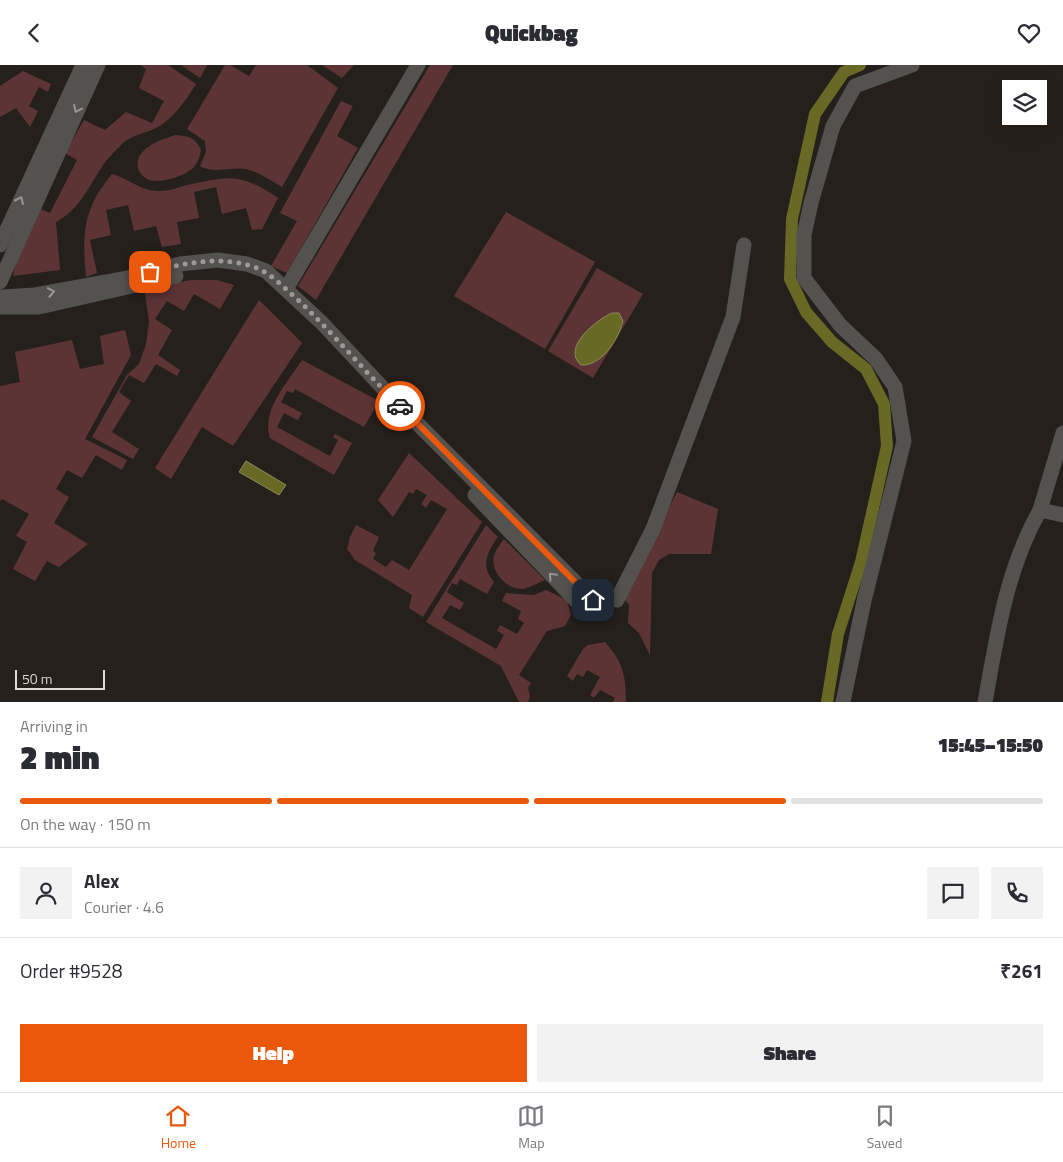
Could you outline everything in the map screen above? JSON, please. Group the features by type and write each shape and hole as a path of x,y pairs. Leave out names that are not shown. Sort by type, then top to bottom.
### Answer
{"street":[{"path":"0,245 83,65"},
{"path":"0,282 98,65"},
{"path":"286,289 418,65"},
{"path":"843,702 864,601 904,441 895,387 876,359 840,325 804,278 804,235 833,126 855,86 912,65"},
{"path":"614,599 654,529 733,317 740,244"},
{"path":"1,301 123,279 180,265 218,260 247,265 266,271 322,323 513,527"},
{"path":"1,301 39,307 183,274 218,269 246,274 262,280 317,332 590,605"},
{"path":"985,702 996,629 1009,584 1030,527 1040,511 1063,433"},
{"path":"1040,511 1063,515"}],"shaded area":[{"path":"140,65 168,65 196,84 167,121 123,143 103,165 75,207 56,222 60,270 13,276 17,260 40,209 50,213 77,160 65,153 84,120 105,130 126,112 152,123 164,101 139,88 146,69"},
{"path":"181,65 207,65 200,78"},
{"path":"225,65 230,65 249,76 256,65 307,65 338,88 282,187 251,170 210,170 200,166 206,152 205,141 187,129"},
{"path":"322,65 354,65 342,78"},
{"path":"430,65 453,65 316,300 298,286"},
{"path":"23,71 51,84 48,92 39,87 29,106 38,111 30,127 16,108 0,117 0,86"},
{"path":"341,101 353,106 337,136 358,148 287,273 271,266 297,221 280,213"},
{"path":"175,135 191,138 199,146 201,150 195,165 185,174 172,179 152,181 146,178 140,173 138,168 140,155 150,146"},
{"path":"112,174 154,191 168,190 214,180 235,179 254,184 278,198 262,229 252,230 246,208 222,214 216,187 194,192 199,218 177,222 181,244 162,247 156,226 134,231 128,205 106,210 111,235 90,240 97,273 86,277 84,247 90,210 102,187"},
{"path":"506,212 595,262 545,349 454,296"},
{"path":"597,268 643,294 593,378 548,351"},
{"path":"191,280 217,280 234,285 220,309 194,294 184,311 167,301 155,319 172,330 158,355 180,370 177,376 156,364 144,383 129,375 119,392 131,401 112,432 139,449 133,459 92,437 127,375 139,364 146,344 149,321 144,288"},
{"path":"259,300 302,343 233,446 202,427 171,479 155,468"},
{"path":"612,313 619,313 623,321 613,344 596,361 581,365 576,358 575,351 578,343 590,328"},
{"path":"125,330 131,355 85,439 127,460 122,470 96,455 82,478 67,470 56,489 69,497 54,523 88,544 59,567 47,561 35,581 13,569 27,542 16,536 29,514 2,499 0,501 0,386 20,382 15,352 72,340 80,369 104,364 100,336"},
{"path":"302,360 379,401 364,427 295,389 293,393 287,391 281,402 302,413 298,420 284,413 277,427 330,456 338,440 333,437 335,434 352,443 334,475 270,438 268,428 272,407"},
{"path":"409,453 482,522 423,617 409,608 412,595 355,560 347,549 356,525 379,537 373,551 376,553 373,559 386,567 392,560 409,570 447,509 431,500 426,508 421,504 427,495 416,489 413,494 409,492 393,517 378,500"},
{"path":"246,461 286,485 279,495 239,472"},
{"path":"677,492 718,509 711,554 669,554 659,560 652,573 650,655 639,633 628,623 629,605 623,597"},
{"path":"486,525 498,537 488,554 486,565 494,582 487,594 460,579 457,585 452,583 447,592 464,603 460,610 450,605 442,618 496,649 504,635 497,631 500,625 517,634 524,623 518,619 521,611 502,601 506,593 534,595 546,590 567,600 571,615 565,626 547,631 519,675 531,683 528,688 530,697 528,702 519,702 501,666 426,622"},
{"path":"504,539 545,580 522,589 510,586 499,577 493,559"},
{"path":"605,642 620,663 624,677 626,702 613,702 615,698 600,690 594,698 590,695 600,677 587,670 583,677 577,674 573,681 567,676 583,649 588,645"}],"waterway":[{"path":"827,702 838,634 861,562 887,446 884,404 866,369 832,342 806,312 790,279 792,219 815,114 844,72 860,65"}],"way so far":[{"path":"150,272 180,265 218,260 247,265 266,271 322,323 400,406"}],"route":[{"path":"400,406 593,600"}]}
